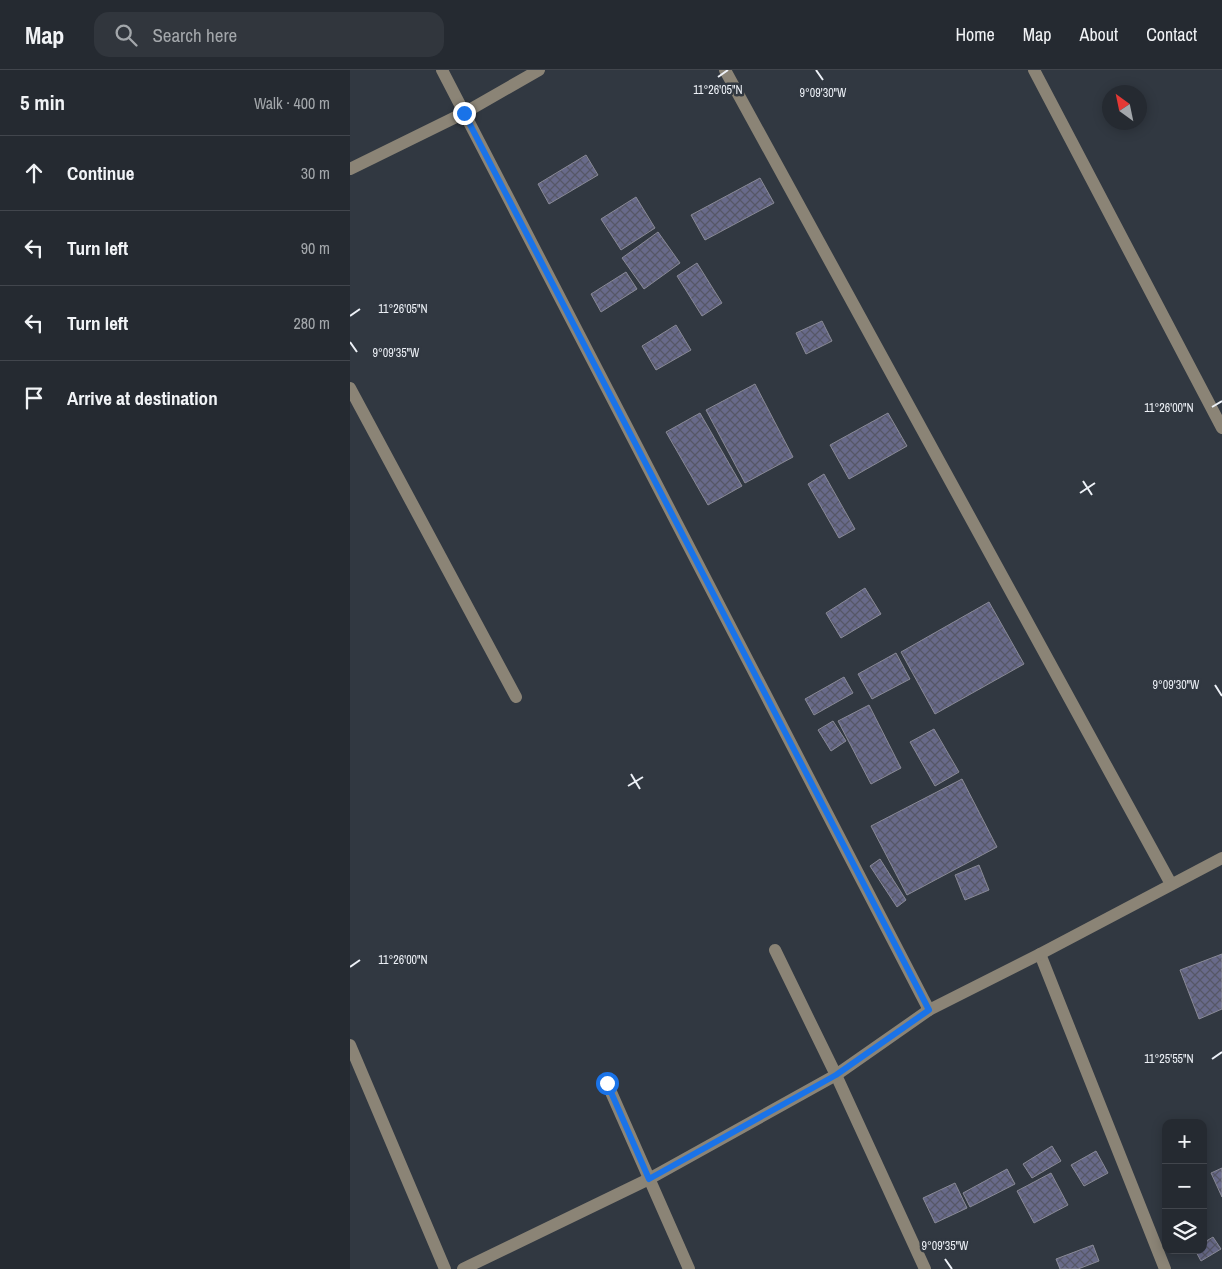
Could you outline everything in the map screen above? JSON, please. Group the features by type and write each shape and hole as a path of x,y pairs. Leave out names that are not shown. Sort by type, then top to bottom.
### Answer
{"street":[{"path":"442,70 929,1010"},
{"path":"350,169 464,113 539,70"},
{"path":"724,70 1171,884"},
{"path":"1034,70 1222,428"},
{"path":"350,388 516,697"},
{"path":"463,1269 649,1179 836,1075 929,1010 1222,858"},
{"path":"775,950 836,1075 925,1269"},
{"path":"1040,954 1165,1269"},
{"path":"350,1045 444,1269"},
{"path":"607,1083 689,1269"}],"building":[{"path":"586,155 598,175 549,204 538,184"},
{"path":"760,178 774,203 705,240 691,215"},
{"path":"636,197 655,228 621,250 601,219"},
{"path":"658,232 680,263 644,289 622,258"},
{"path":"697,263 722,303 702,316 677,276"},
{"path":"626,272 637,289 601,312 591,294"},
{"path":"822,321 832,341 806,354 796,333"},
{"path":"676,325 691,350 656,370 642,346"},
{"path":"755,384 793,457 745,483 706,410"},
{"path":"700,413 742,486 708,505 666,432"},
{"path":"888,413 907,446 849,479 830,445"},
{"path":"824,474 855,529 839,538 808,484"},
{"path":"865,588 881,614 841,638 826,613"},
{"path":"989,602 1024,664 935,714 901,652"},
{"path":"896,653 910,679 872,699 858,674"},
{"path":"844,677 853,693 814,715 805,699"},
{"path":"869,705 901,768 871,784 838,721"},
{"path":"833,721 846,741 831,751 818,730"},
{"path":"934,729 959,772 935,786 910,742"},
{"path":"962,779 997,847 907,895 871,826"},
{"path":"880,859 906,900 897,907 870,866"},
{"path":"979,865 989,890 965,900 955,875"},
{"path":"1222,954 1222,1009 1199,1019 1180,970"},
{"path":"1052,1146 1061,1161 1032,1178 1023,1164"},
{"path":"1096,1151 1108,1173 1084,1186 1071,1165"},
{"path":"1222,1168 1222,1197 1211,1173"},
{"path":"1007,1169 1015,1184 970,1207 963,1193"},
{"path":"1051,1173 1068,1205 1034,1223 1017,1191"},
{"path":"955,1183 967,1208 935,1223 923,1198"},
{"path":"1213,1237 1221,1249 1201,1261 1197,1254 1207,1254 1207,1241"},
{"path":"1093,1245 1099,1261 1078,1269 1060,1269 1056,1259"}],"route":[{"path":"464,113 929,1010 836,1075 649,1179 607,1083"}]}
